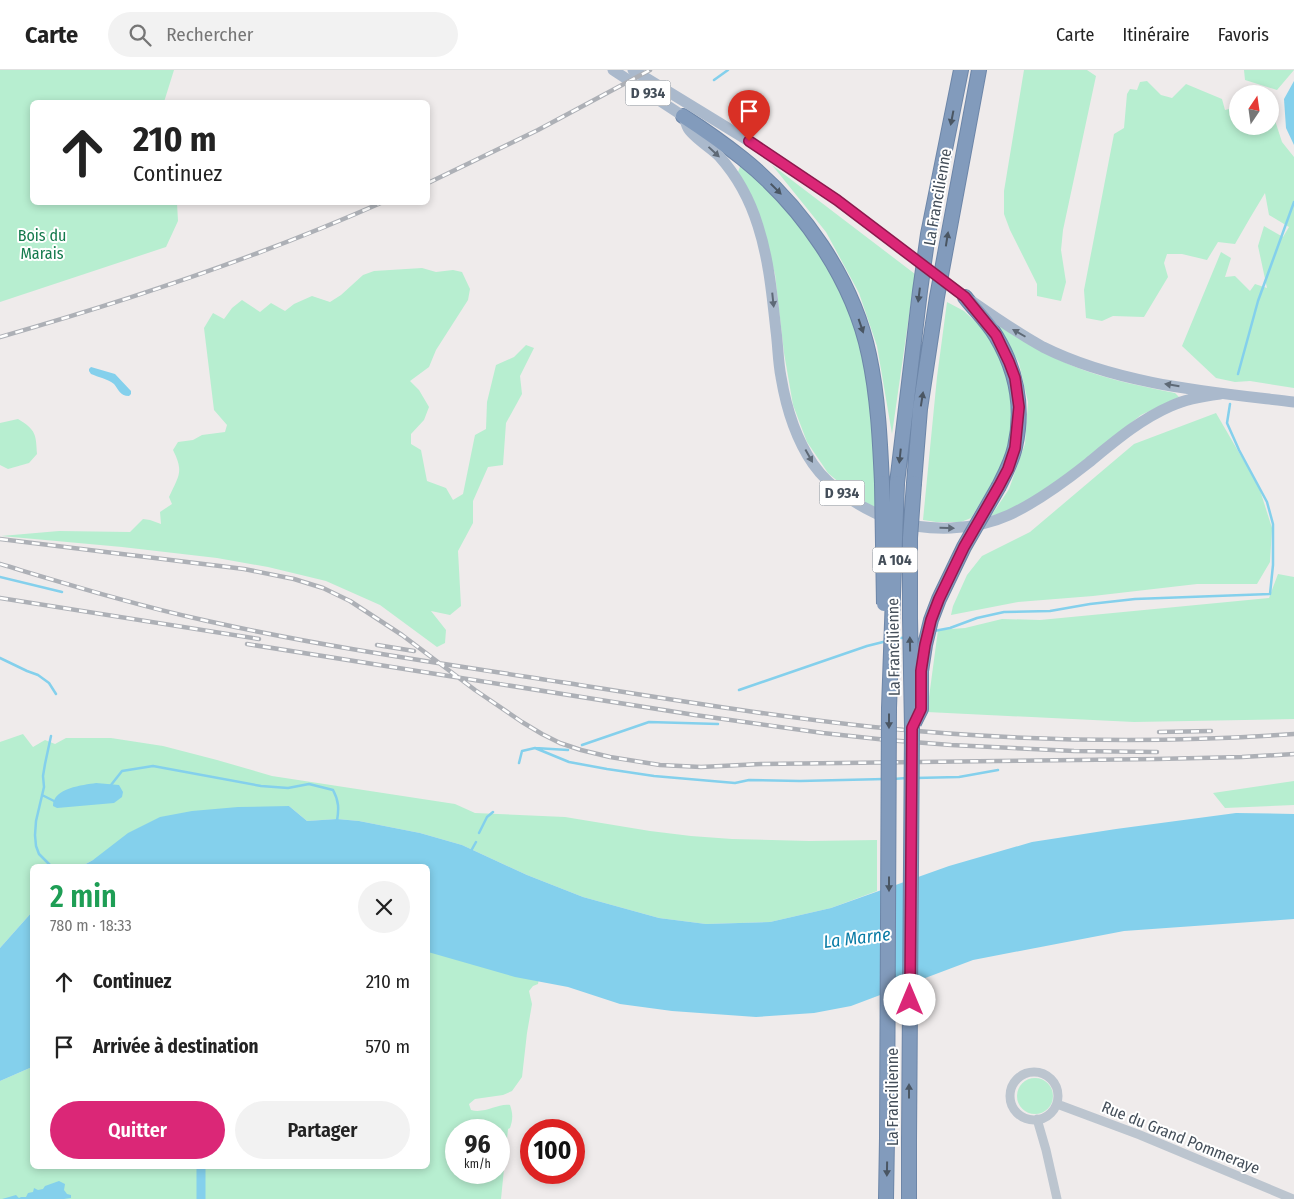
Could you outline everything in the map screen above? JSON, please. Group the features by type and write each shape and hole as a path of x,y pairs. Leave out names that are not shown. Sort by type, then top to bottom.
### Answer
{"highway":[{"name":"La Francilienne","path":"886,1199 889,708 898,483 928,234 961,70"},
{"name":"La Francilienne","path":"909,1199 912,728 910,538 920,409 937,297 979,70"},
{"path":"684,116 743,158 778,190 803,219 825,250 862,327 869,355 879,432 882,483 884,624 891,638"},
{"path":"912,728 921,709 921,671 931,620 964,547 1008,469 1015,448 1019,407 1015,378 996,335 965,297"}],"main road":[{"name":"D 934","path":"613,70 684,116 688,128 717,154 733,173 746,196 758,225 772,290 781,375 788,409 799,438 814,465 830,482 852,500 876,514 904,524 953,528 970,527 1008,516 1045,495 1119,437 1146,419 1172,405 1200,397 1220,394"},
{"name":"D 934","path":"633,70 749,141 837,200 965,297 1019,333 1044,347 1076,361 1138,380 1220,394"},
{"path":"1220,394 1294,402"}],"street":[{"path":"1030,1072 1046,1075 1057,1088 1057,1104 1054,1110 1043,1118 1037,1119 1021,1116 1011,1103 1010,1095 1016,1080 1030,1072"},
{"name":"Rue du Grand Pommeraye","path":"1057,1104 1140,1135 1293,1199"},
{"path":"1037,1119 1057,1199"}],"green space":[{"name":"Bois du Marais","path":"0,70 174,70 165,100 30,100 30,205 177,205 178,221 166,247 0,302"},
{"path":"1024,70 1087,70 1096,76 1063,230 1061,250 1066,282 1061,301 1037,296 1037,284 1004,214 1004,191"},
{"path":"1244,70 1294,70 1279,88 1279,85 1261,85 1245,80"},
{"path":"1147,81 1161,95 1172,98 1186,84 1222,99 1225,110 1229,109 1229,135 1279,135 1279,133 1282,142 1294,157 1294,388 1250,381 1235,382 1216,378 1182,346 1221,252 1231,258 1225,277 1235,276 1250,291 1255,284 1267,288 1258,246 1264,226 1283,237 1289,227 1269,215 1265,193 1235,244 1218,242 1207,260 1182,254 1167,254 1164,263 1168,277 1144,317 1113,316 1102,321 1086,318 1084,290 1114,134 1124,128 1127,94 1130,89 1137,90 1140,82"},
{"path":"741,164 781,202 817,248 844,293 860,336 875,437 879,512 855,496 828,473 807,442 793,405 784,353 775,274 756,208 738,172"},
{"path":"772,165 915,274 892,434 877,346 859,293 826,232"},
{"path":"422,268 436,272 453,270 462,272 470,289 468,300 436,350 429,367 410,381 419,390 429,407 424,420 411,434 411,444 421,450 427,481 446,488 453,500 463,494 475,435 486,429 487,402 496,365 514,357 526,345 534,348 520,376 522,394 506,423 503,465 488,467 473,501 473,523 458,551 461,606 450,615 431,611 446,630 445,643 437,647 380,605 326,581 268,567 217,558 1,536 59,531 130,532 143,519 161,524 160,512 172,504 169,497 179,474 173,450 178,442 193,440 202,435 225,432 227,425 214,410 204,328 213,313 224,319 232,308 242,300 260,312 271,303 285,311 294,304 312,296 330,302 341,295 363,275 374,271"},
{"path":"947,302 964,311 984,330 1001,360 1014,396 1010,442 999,472 971,518 961,522 923,520 937,377"},
{"path":"995,321 1049,355 1085,371 1115,380 1175,393 1179,397 1141,415 1049,488 1008,511 991,516 1009,489 1025,444 1028,402 1019,363"},
{"path":"1216,413 1259,487 1272,528 1270,562 1257,584 1197,584 1093,596 1018,602 951,615 967,575 982,556 1030,532 1134,444"},
{"path":"18,419 34,433 37,454 29,463 8,469 0,465 0,423"},
{"path":"1278,574 1294,577 1294,719 1134,722 927,712 938,630 965,628 1002,619 1040,620 1269,598"},
{"path":"23,734 33,747 45,740 55,744 66,738 111,738 163,746 272,776 455,804 475,813 565,817 650,831 732,839 877,840 877,891 831,908 770,922 706,924 659,918 583,897 527,875 462,845 420,833 359,821 337,819 307,821 289,806 93,860 86,864 30,864 30,914 0,948 0,742"},
{"path":"1294,781 1294,805 1225,808 1213,793"},
{"path":"430,947 539,978 538,984 529,991 532,1004 522,1077 512,1091 503,1095 475,1099 469,1104 471,1110 476,1111 510,1105 512,1119 510,1128 510,1119 445,1119 445,1184 502,1184 501,1199 0,1199 0,1081 30,1068 30,1169 430,1169"},
{"path":"1035,1078 1048,1083 1053,1096 1048,1109 1035,1114 1022,1109 1017,1096 1022,1083"}],"water":[{"path":"1294,81 1294,145 1286,128 1284,99"},
{"path":"91,367 115,374 131,391 131,394 129,396 124,395 112,382 91,374 89,369"},
{"path":"96,783 119,785 123,792 122,797 114,803 57,808 53,806 54,800 63,791 77,786"},
{"name":"La Marne","path":"289,806 307,821 337,819 359,821 420,833 462,845 527,875 583,897 659,918 706,924 770,922 831,908 949,866 1032,842 1236,813 1294,814 1294,919 1124,931 973,960 851,1006 814,1013 756,1017 672,1011 620,1004 568,987 515,977 430,953 430,864 86,864 128,833 160,817 192,811 238,807"},
{"path":"30,914 30,1068 0,1081 0,948"},
{"path":"59,1181 65,1184 64,1190 67,1194 71,1195 71,1198 2,1199 16,1195 19,1198 26,1197 28,1193 33,1192 34,1188 38,1190 43,1189 45,1186"}],"waterway":[{"path":"714,80 728,70"},
{"path":"1238,374 1258,301 1294,202"},
{"path":"934,631 1004,612 1050,611 1135,599 1270,594 1273,565 1273,524 1267,502 1227,423 1230,404"},
{"path":"0,577 62,592"},
{"path":"895,639 907,637"},
{"path":"739,690 867,646 887,641"},
{"path":"0,658 38,675 49,683 56,694"},
{"path":"582,745 649,722 718,724"},
{"path":"49,864 39,854 35,835 36,821 44,787 43,776 51,736"},
{"path":"535,748 569,762 654,776 735,783 749,780 885,779"},
{"path":"519,763 522,751 535,748 568,750"},
{"path":"111,785 122,771 153,766 261,786 288,788 309,784 333,790 338,805 337,821"},
{"path":"915,778 959,777 998,770"},
{"path":"893,779 907,778"},
{"path":"42,795 54,801"},
{"path":"479,833 487,817 493,812"},
{"path":"471,851 476,842"},
{"path":"201,1169 201,1199"}],"railway":[{"path":"430,182 538,130 650,70"},
{"path":"0,337 146,293 242,259 376,205"},
{"path":"0,539 244,569 294,579 323,588 350,601 402,635 475,690 542,734 560,743 610,757 660,765 701,767 761,764 1157,759 1294,754"},
{"path":"0,564 152,608 293,639 796,718 926,732 1084,740 1189,739 1294,734"},
{"path":"0,598 259,639"},
{"path":"247,644 695,715 823,733 951,745 1074,751 1157,752"},
{"path":"377,645 414,651"},
{"path":"1159,732 1211,731"}],"route":[{"path":"749,141 837,200 965,297 996,335 1015,378 1019,407 1018,428 1015,448 1008,469 964,547 939,599 931,620 925,645 921,671 921,709 912,728 910,1000"}]}
